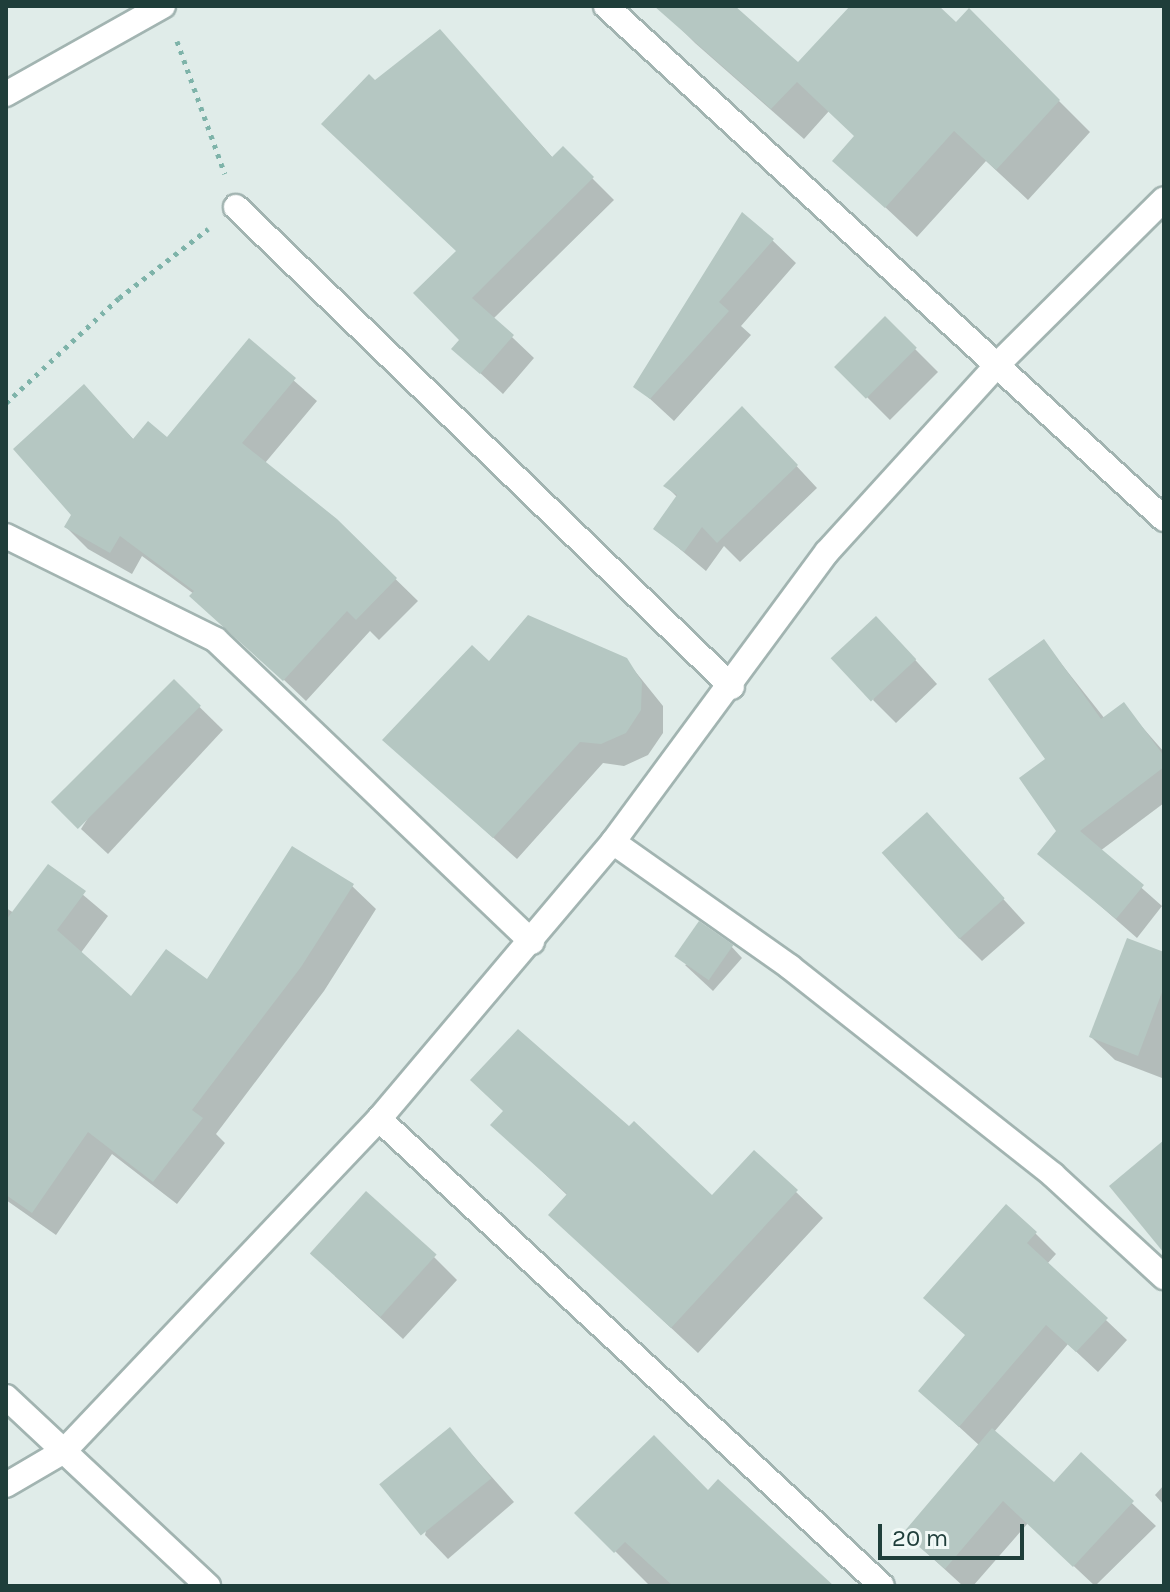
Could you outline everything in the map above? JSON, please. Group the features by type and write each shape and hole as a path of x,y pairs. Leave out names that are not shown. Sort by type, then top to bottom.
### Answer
{"street":[{"path":"6,94 163,6"},
{"path":"606,6 1164,519"},
{"path":"6,1485 64,1451 379,1119 532,942 613,842 732,687 827,552 997,365 1164,199"},
{"path":"236,207 732,687"},
{"path":"6,536 216,640 532,942"},
{"path":"613,842 790,967 1041,1165 1164,1277"},
{"path":"379,1119 882,1586"},
{"path":"6,1397 208,1586"}],"path":[{"path":"6,403 119,298 236,207 207,115 163,6"}],"building":[{"path":"654,6 735,6 798,62 850,6 939,6 956,22 969,8 1060,100 996,170 954,131 885,208 832,161 854,136 797,82 771,109"},
{"path":"440,29 552,157 563,146 594,177 472,298 514,335 480,374 451,349 459,340 413,293 456,251 321,124 369,74 375,80"},
{"path":"742,212 774,239 719,302 729,311 650,399 633,387"},
{"path":"885,316 917,348 866,399 834,367"},
{"path":"249,338 296,378 242,443 337,519 397,578 356,620 347,611 283,681 189,596 194,591 120,536 110,553 64,527 71,515 13,449 84,384 133,439 148,421 167,437"},
{"path":"742,406 798,465 717,543 702,527 684,552 653,529 677,495 663,486"},
{"path":"528,615 627,658 642,682 641,710 626,733 601,744 580,742 493,838 382,740 472,645 489,661"},
{"path":"876,616 916,659 871,701 831,658"},
{"path":"1044,639 1101,719 1124,702 1164,756 1164,767 1080,831 1144,885 1116,919 1037,854 1056,831 1019,778 1045,759 988,679"},
{"path":"174,679 201,706 78,829 51,802"},
{"path":"927,812 1005,898 959,939 882,853"},
{"path":"292,846 354,884 301,967 192,1110 203,1118 153,1182 88,1132 32,1213 6,1195 6,920 48,864 86,891 57,930 131,996 166,949 207,979"},
{"path":"699,921 733,945 709,980 674,956"},
{"path":"1127,938 1164,952 1164,987 1138,1056 1089,1037"},
{"path":"518,1029 629,1126 634,1121 712,1195 754,1150 798,1190 671,1328 548,1215 567,1194 490,1125 503,1111 470,1080"},
{"path":"1164,1140 1164,1253 1109,1186"},
{"path":"366,1191 437,1255 380,1317 310,1253"},
{"path":"1006,1204 1037,1232 1027,1243 1108,1318 1076,1352 1046,1325 959,1427 918,1391 965,1335 923,1298"},
{"path":"450,1427 492,1478 421,1536 379,1484"},
{"path":"992,1428 1054,1482 1081,1452 1134,1501 1073,1567 1003,1501 945,1569 903,1533"},
{"path":"654,1435 708,1490 718,1479 834,1586 673,1586 625,1542 614,1553 574,1513"}]}
